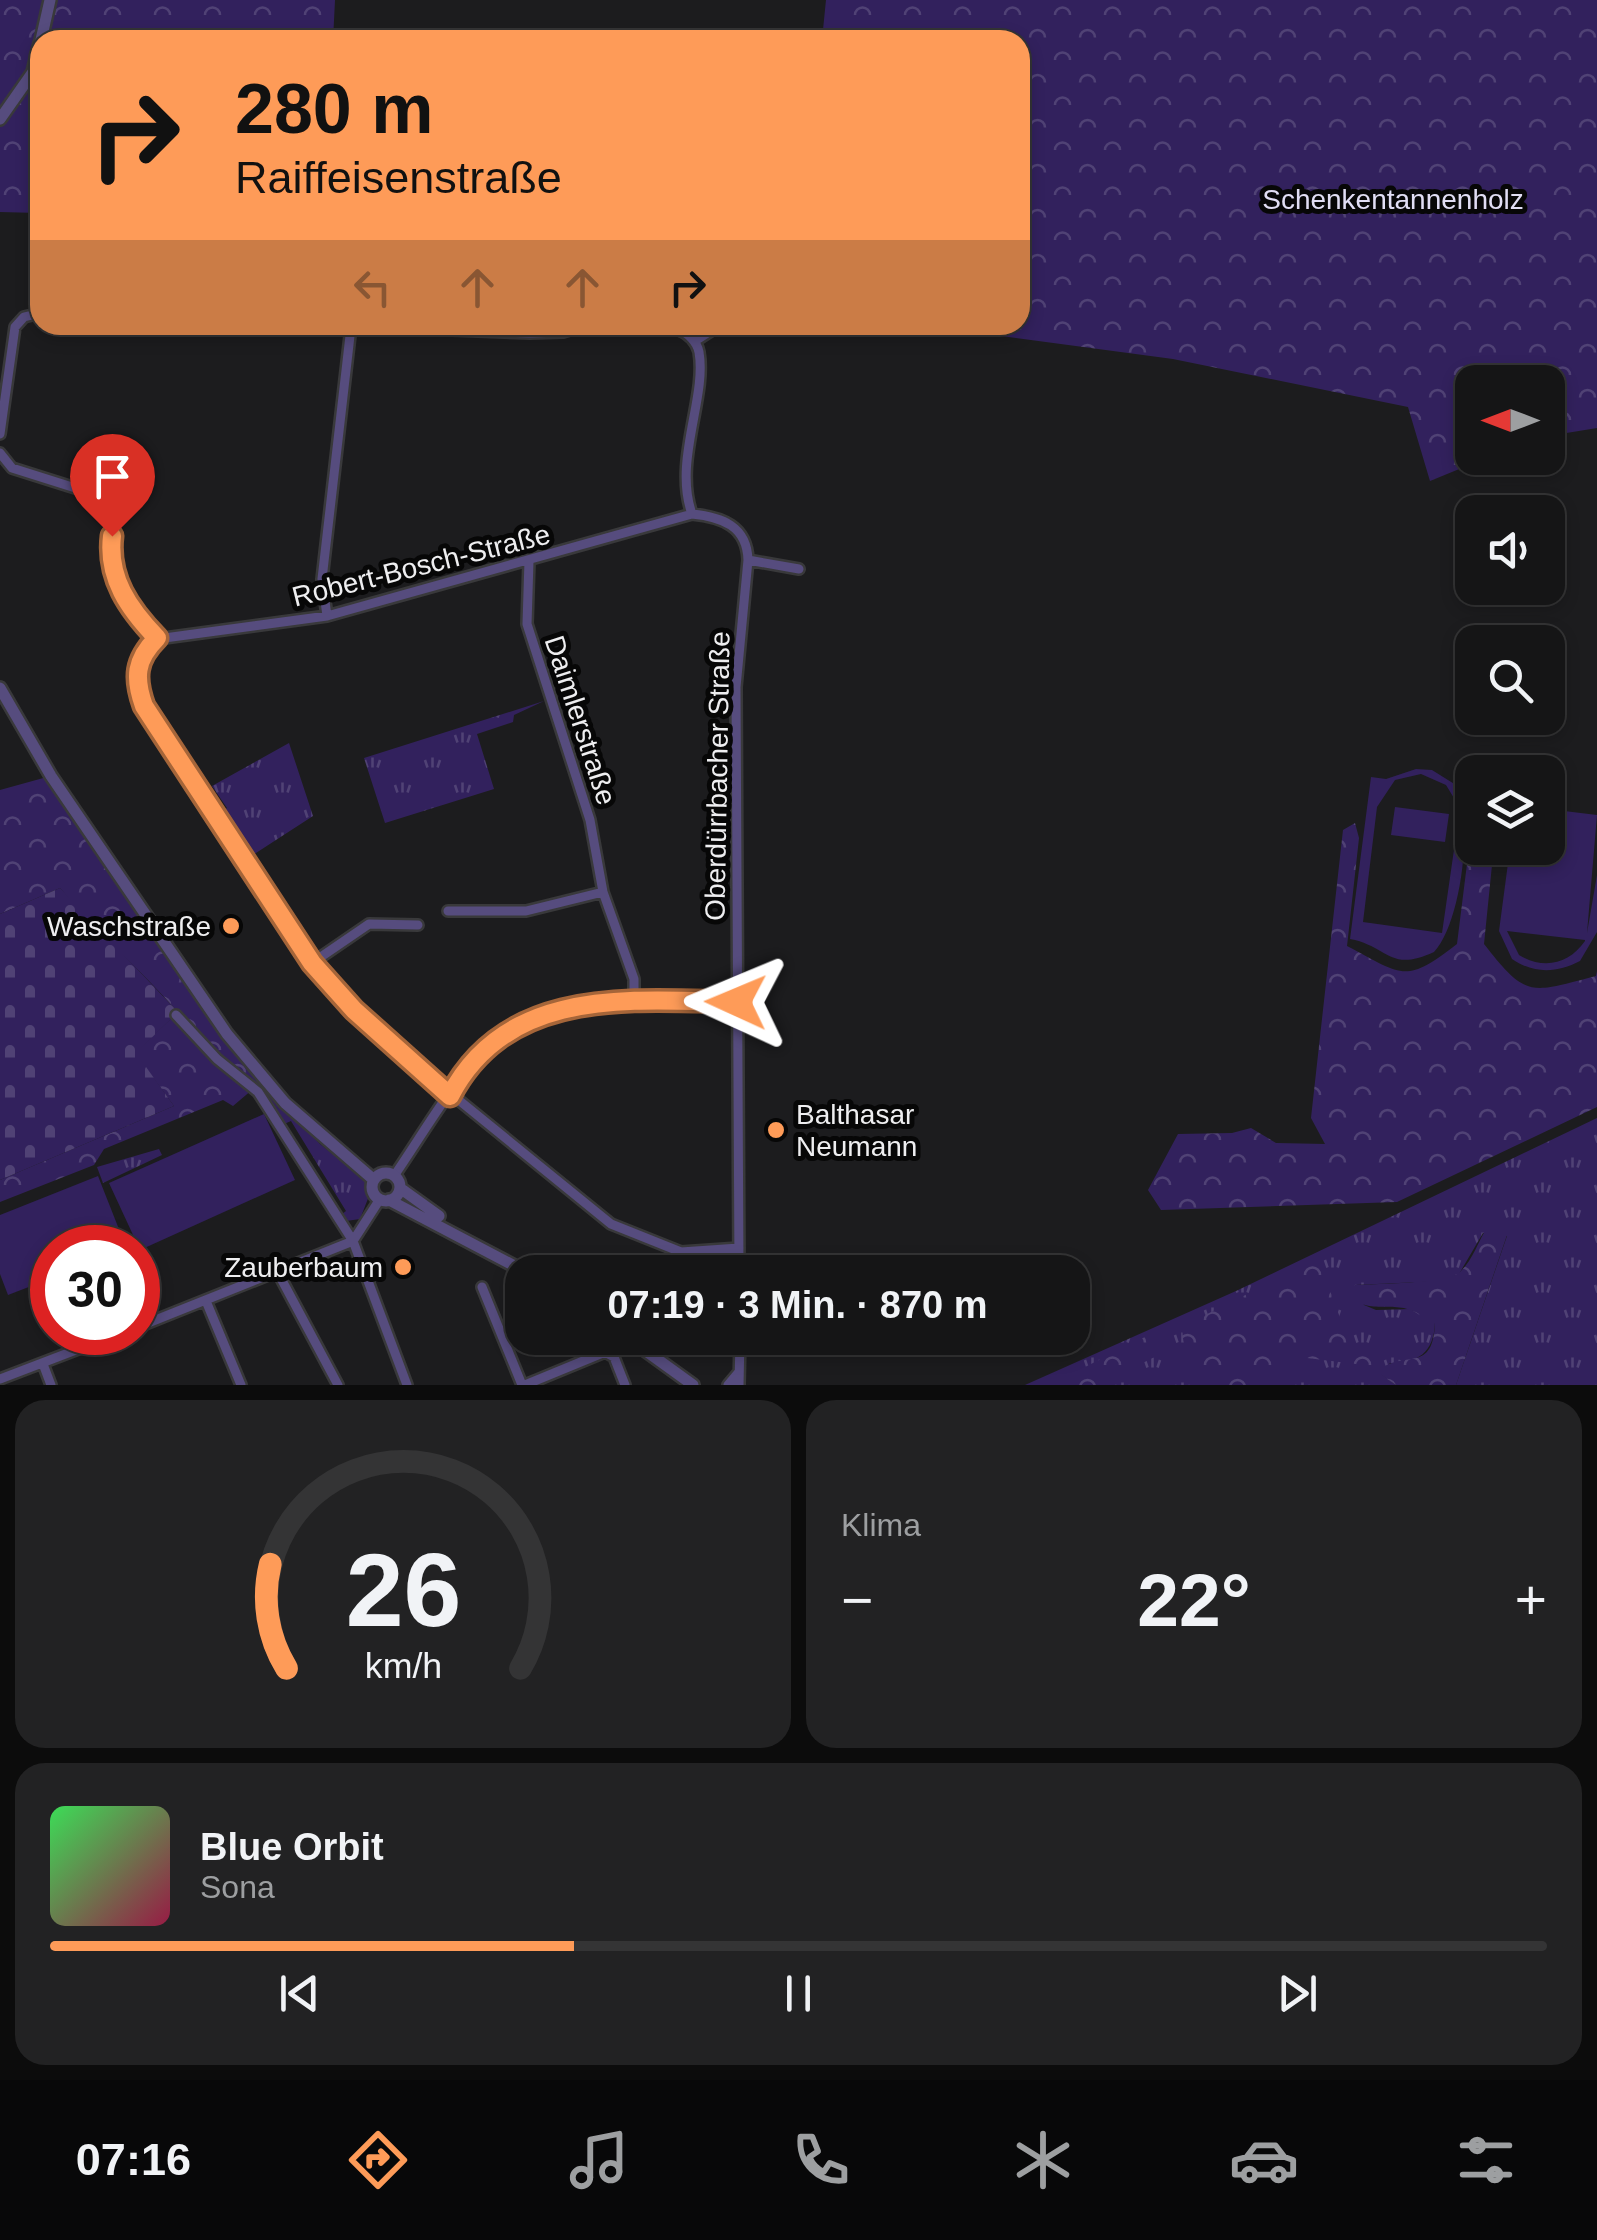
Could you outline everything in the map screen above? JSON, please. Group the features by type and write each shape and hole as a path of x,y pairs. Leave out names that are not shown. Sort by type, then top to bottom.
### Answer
{"street":[{"path":"43,30 50,0"},
{"path":"0,119 30,76"},
{"path":"0,434 15,327 30,316"},
{"path":"327,616 322,579 350,335"},
{"path":"686,335 694,341 698,364 688,437 688,503 692,514 726,520 736,528 746,540 748,560 798,570"},
{"path":"694,341 704,335"},
{"path":"1,456 12,468 106,498 115,516 110,556 113,572 134,614 157,638 143,652 137,668 144,706 312,963 354,1010 450,1096 611,1224 681,1252 739,1248"},
{"name":"Robert-Bosch-Straße","path":"157,638 327,616 692,514"},
{"name":"Oberdürrbacher Straße","path":"739,1255 736,687 748,560"},
{"name":"Daimlerstraße","path":"529,561 527,624 590,820 603,892 634,979 634,1001"},
{"path":"0,688 51,776 227,1034 312,1128 374,1180"},
{"path":"448,912 526,911 603,892"},
{"path":"312,963 369,924 418,925"},
{"path":"160,1319 353,1241 397,1182 450,1096 495,1041 534,1017 580,1003 736,1002"},
{"path":"176,1014 216,1059 258,1092 353,1241 407,1385"},
{"path":"501,1258 397,1182 382,1174 374,1180 373,1191 384,1200 505,1260"},
{"path":"277,1271 338,1385"},
{"path":"482,1287 524,1385 605,1352 614,1357 625,1385"},
{"path":"206,1301 240,1382 224,1385"},
{"path":"0,1379 66,1355"},
{"path":"651,1355 692,1385"},
{"path":"737,1382 739,1355"},
{"path":"43,1364 51,1385"}],"green space":[{"path":"0,0 335,0 334,30 30,30 30,213 0,212"},
{"name":"Schenkentannenholz","path":"826,0 1597,0 1597,428 1565,433 1565,365 1455,365 1455,471 1430,481 1408,407 1173,359 994,335 1030,335 1030,30 823,30"},
{"path":"544,701 514,715 513,722 477,734 494,789 385,823 364,758"},
{"path":"289,743 313,816 245,860 217,815 227,808 212,786"},
{"path":"1416,769 1432,770 1455,784 1455,800 1446,785 1421,774 1395,780 1377,807 1363,922 1442,933 1455,843 1455,865 1463,865 1458,896 1443,938 1434,952 1419,958 1398,959 1350,939 1371,777 1386,779"},
{"path":"47,777 184,982 260,1083 233,1106 223,1100 104,1149 94,1165 0,1202 0,1180 174,1106 135,1053 178,1012 60,888 0,914 0,790"},
{"path":"1395,807 1449,814 1445,842 1391,835"},
{"path":"1565,811 1597,815 1587,933 1597,875 1597,932 1580,961 1546,970 1529,967 1512,959 1499,931 1508,865 1565,865","holes":["1507,931 1585,940 1579,949 1555,962 1528,960 1519,955"]},
{"path":"1355,823 1359,838 1347,946 1392,969 1425,966 1457,944 1467,865 1492,865 1484,944 1510,975 1531,987 1543,988 1596,976 1597,971 1597,1107 1397,1202 1161,1210 1148,1190 1178,1134 1232,1133 1251,1128 1276,1143 1325,1144 1311,1118 1343,830"},
{"path":"60,888 178,1012 136,1053 174,1106 0,1180 0,914"},
{"path":"260,1083 320,1144 366,1181 369,1196 360,1219 346,1221 342,1214 346,1211 291,1121 284,1124 257,1086"},
{"path":"264,1114 295,1180 160,1241 160,1225 128,1225 109,1183"},
{"path":"1597,1118 1597,1385 1456,1385 1507,1236 1483,1233 1459,1274 1442,1281 1355,1285 1364,1305 1376,1310 1410,1309 1435,1322 1423,1354 1409,1361 1390,1363 1381,1374 1396,1385 1025,1385 1236,1291"},
{"path":"159,1149 162,1155 103,1183 97,1167"},
{"path":"98,1176 117,1225 30,1225 30,1286 8,1295 0,1274 0,1215"},
{"path":"1489,1225 1507,1235 1456,1385 1396,1385 1380,1374 1382,1368 1424,1355 1433,1339 1435,1323 1404,1308 1367,1306 1352,1296 1346,1286 1452,1276 1469,1261"},
{"path":"1314,1261 1321,1267 1348,1339 1372,1355 1372,1366 1299,1357 1260,1385 1218,1385 1188,1352 1183,1326"},
{"path":"1161,1329 1168,1350 1100,1385 1049,1385"}],"place":[{"name":"Waschstraße","path":"231,926"},
{"name":"Balthasar Neumann","path":"776,1130"},
{"name":"Zauberbaum","path":"403,1267"}],"route":[{"path":"112,536 113,572 134,614 157,638 143,652 137,668 136,686 144,706 282,924 312,963 354,1010 450,1096 456,1083 495,1041 552,1010 596,1001 736,1002"}]}
